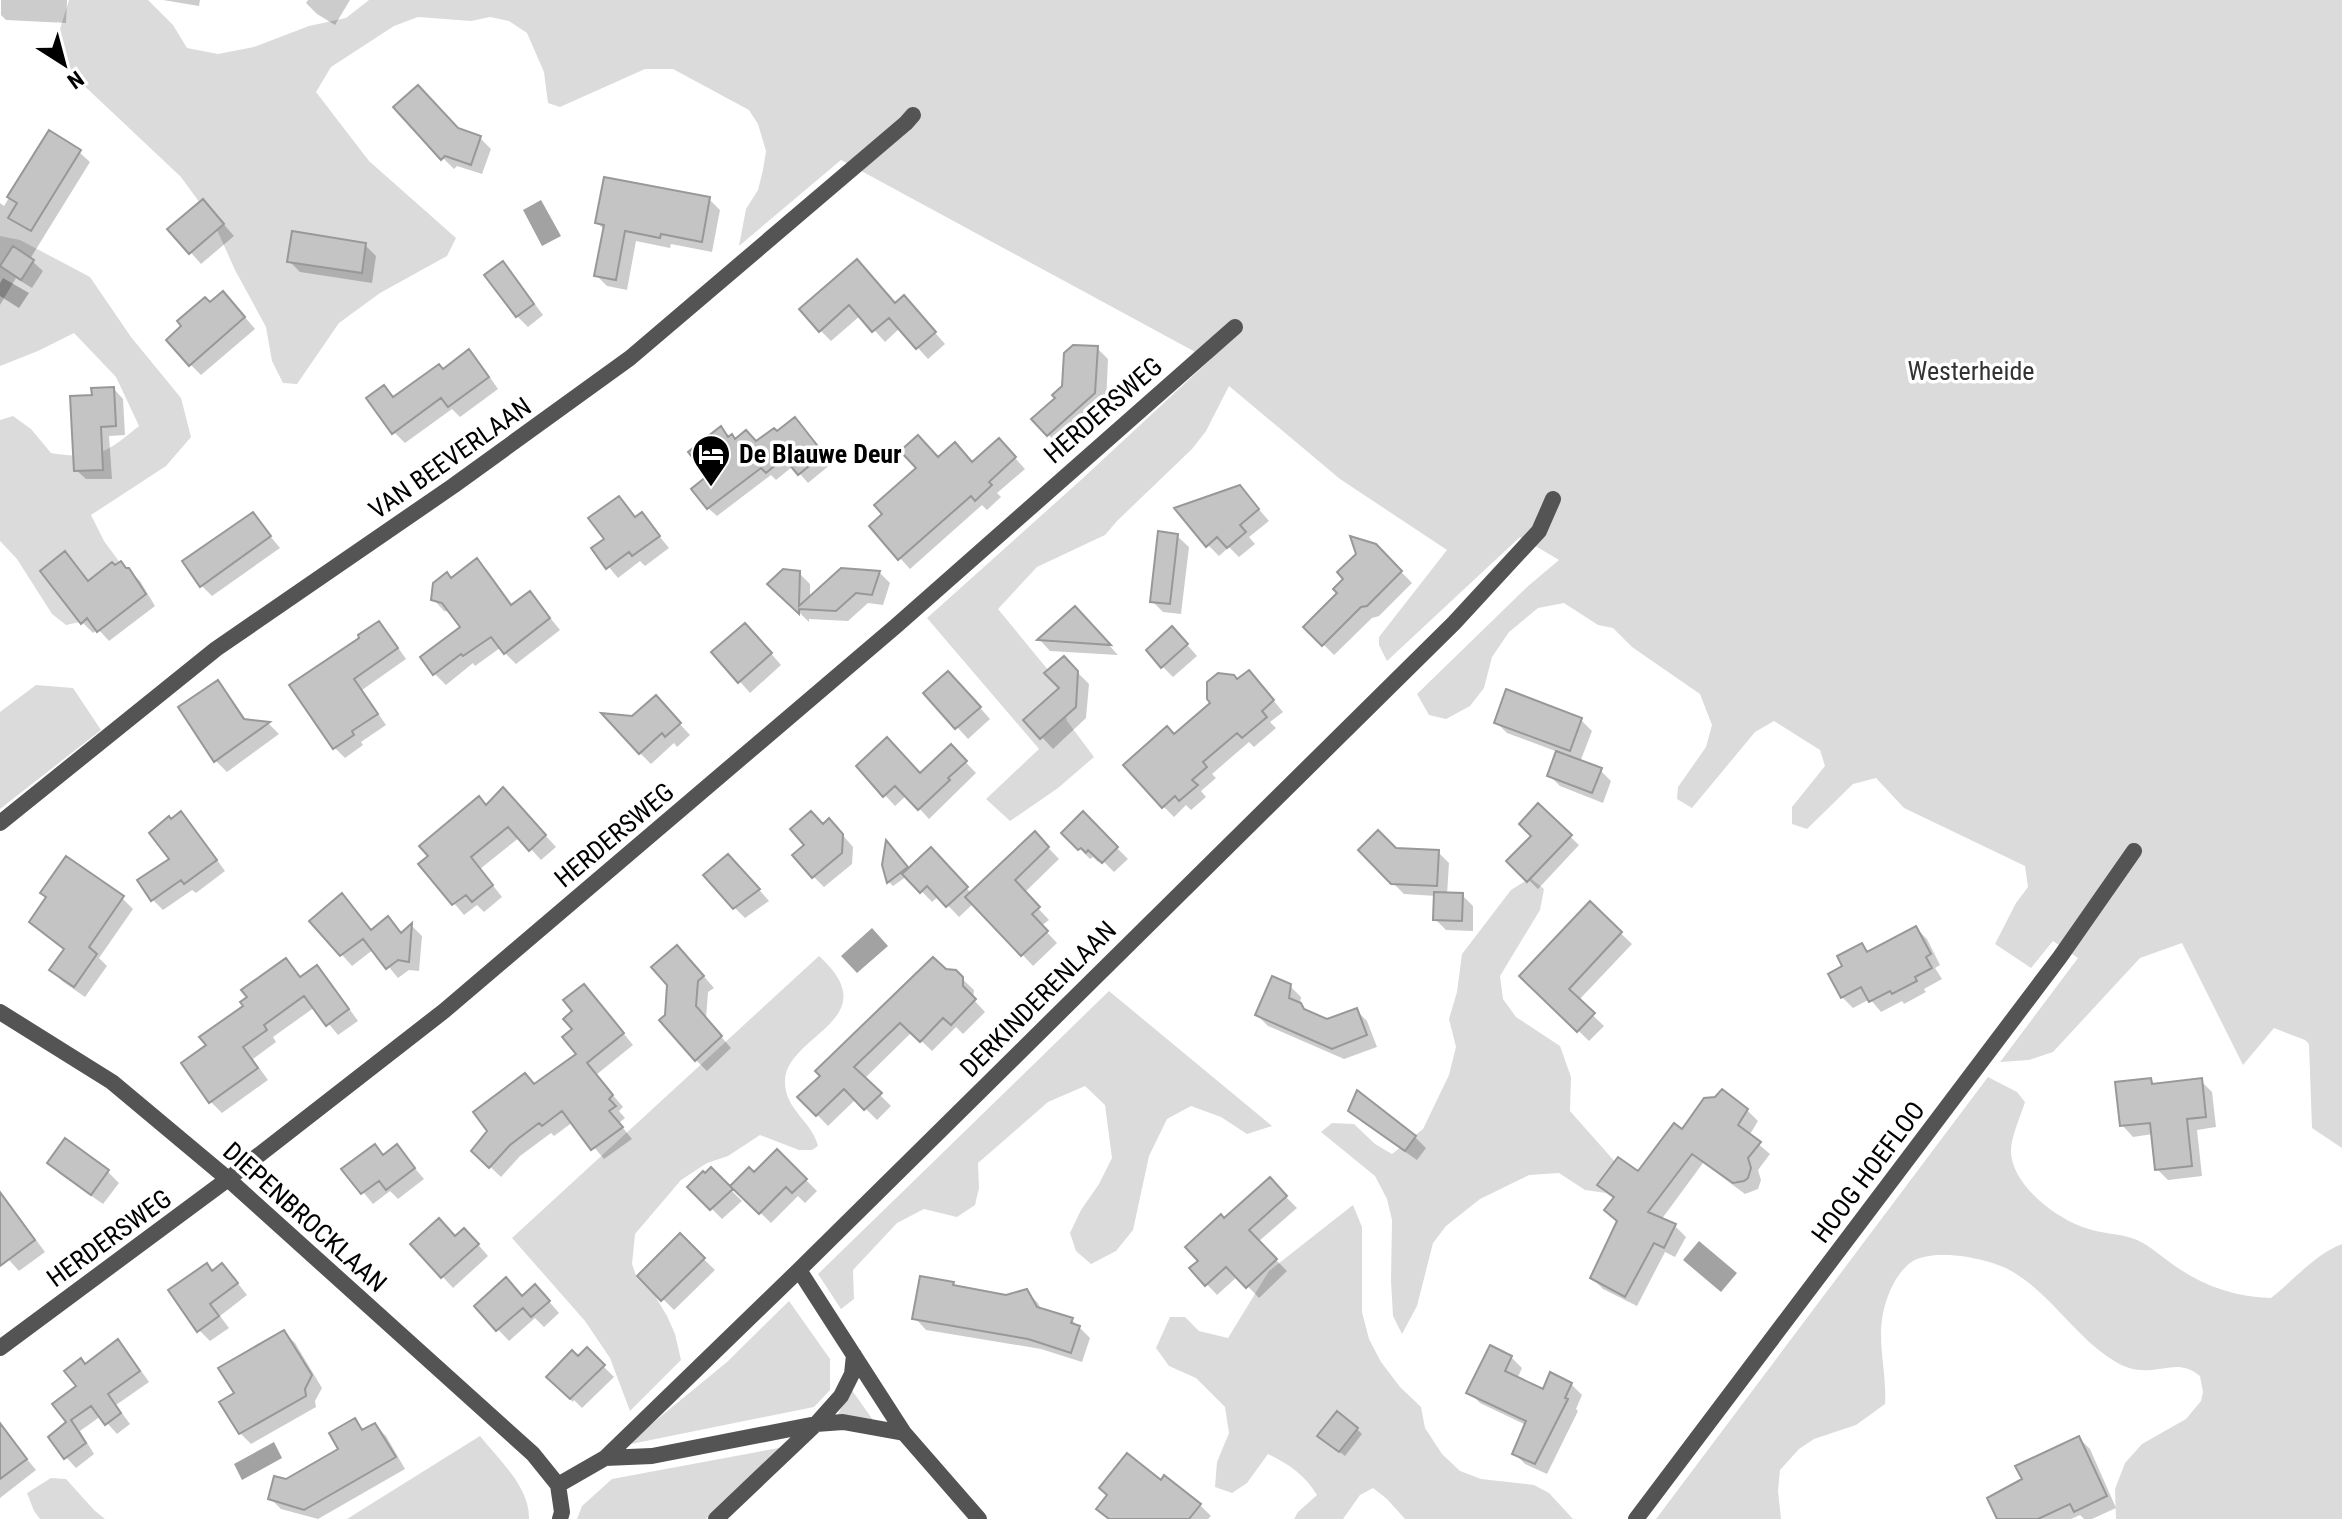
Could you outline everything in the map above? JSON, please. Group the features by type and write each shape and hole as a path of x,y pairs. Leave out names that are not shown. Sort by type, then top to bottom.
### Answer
{"street":[{"name":"VAN BEEVERLAAN","path":"0,823 216,649 453,486 630,358 913,115"},
{"name":"HERDERSWEG","path":"0,1348 228,1179 444,1011 896,626 1235,327"},
{"name":"DERKINDERENLAAN","path":"558,1485 605,1458 1454,623 1539,531 1553,499"},
{"name":"HOOG HOEFLOO","path":"1636,1519 2060,957 2134,851"},
{"name":"DIEPENBROCKLAAN","path":"0,1012 112,1082 228,1179 533,1454 558,1485"},
{"path":"799,1270 904,1433 979,1519"},
{"path":"716,1519 816,1424 841,1396 852,1374 854,1355"},
{"path":"605,1458 652,1456 816,1424 843,1422 904,1433"},
{"path":"558,1485 562,1512 560,1519"}],"green space":[{"name":"Westerheide","path":"69,0 148,0 173,25 187,48 218,54 254,47 309,26 346,18 369,0 2342,0 2342,1148 2312,1128 2309,1044 2274,1028 2243,1065 2182,943 2140,958 2053,1052 2029,1060 2000,1062 2078,958 2053,941 2031,968 1995,944 2028,887 2025,866 1904,808 1876,778 1853,784 1807,829 1792,824 1792,807 1825,766 1820,750 1774,721 1755,732 1692,808 1677,799 1678,787 1706,747 1712,725 1700,694 1632,647 1613,628 1598,625 1564,603 1538,608 1509,632 1492,657 1484,688 1470,706 1446,719 1429,715 1417,694 1559,560 1520,537 1387,661 1379,645 1379,637 1447,550 1340,479 1229,386 1206,431 1192,449 1105,535 1037,567 998,609 1058,682 1067,721 1094,757 1058,788 1010,821 986,799 1039,749 927,618 1210,360 841,160 739,246 746,209 758,190 766,151 758,124 749,110 673,69 645,69 560,107 548,103 544,72 527,33 509,21 490,17 471,21 418,17 394,26 331,67 316,92 369,161 456,238 447,256 380,293 339,323 297,384 283,383 272,361 266,327 213,221 181,177 51,58"},
{"path":"0,236 20,240 90,277 131,337 181,398 191,437 166,466 91,515 104,541 121,564 89,620 66,625 52,614 17,559 0,541 0,420 13,416 31,429 51,453 79,456 108,449 139,426 116,377 74,333 0,366"},
{"path":"36,685 73,688 101,730 0,809 0,712"},
{"path":"1530,878 1544,889 1540,910 1500,976 1503,999 1516,1017 1560,1046 1571,1077 1570,1111 1624,1172 1619,1203 1606,1193 1585,1190 1559,1173 1529,1175 1480,1199 1446,1226 1433,1243 1417,1306 1402,1334 1393,1316 1392,1220 1387,1199 1375,1176 1321,1132 1332,1123 1354,1124 1375,1144 1392,1154 1423,1129 1449,1075 1456,1047 1449,1019 1457,992 1462,954 1511,890"},
{"path":"819,956 838,978 844,996 839,1012 789,1066 785,1082 789,1100 818,1146 812,1150 799,1150 760,1135 728,1156 707,1163 681,1180 635,1234 632,1264 637,1278 655,1296 667,1316 681,1360 630,1411 610,1358 585,1321 512,1238"},
{"path":"1109,991 1272,1126 1247,1134 1221,1117 1191,1106 1167,1119 1149,1156 1133,1230 1116,1251 1091,1264 1076,1251 1070,1233 1112,1158 1105,1105 1085,1086 1048,1102 978,1163 979,1188 975,1205 957,1217 924,1209 897,1223 853,1270 854,1299 841,1309 818,1274"},
{"path":"1988,1077 2017,1092 2025,1102 2011,1145 2013,1163 2019,1176 2038,1200 2077,1225 2137,1240 2200,1281 2222,1290 2271,1298 2313,1261 2342,1244 2342,1519 2116,1519 2115,1489 2125,1463 2142,1444 2186,1419 2201,1401 2200,1376 2185,1368 2142,1370 2120,1364 2095,1347 2039,1291 2013,1272 1978,1259 1935,1255 1923,1257 1907,1266 1893,1284 1887,1299 1881,1325 1885,1404 1856,1425 1814,1439 1799,1449 1780,1470 1778,1491 1781,1519 1656,1519"},
{"path":"1353,1205 1362,1227 1362,1312 1369,1339 1400,1387 1421,1407 1425,1428 1442,1454 1460,1471 1481,1479 1534,1485 1549,1493 1573,1519 1405,1519 1373,1488 1360,1495 1343,1519 1294,1519 1317,1495 1296,1471 1268,1454 1247,1483 1232,1493 1215,1487 1217,1462 1229,1433 1225,1407 1196,1378 1169,1366 1156,1348 1170,1317 1185,1317 1199,1331 1228,1338 1269,1271"},
{"path":"789,1301 830,1359 830,1390 814,1407 626,1445 727,1362"},
{"path":"851,1389 873,1420 837,1416"},
{"path":"480,1436 519,1485 528,1507 529,1519 347,1519"},
{"path":"784,1447 706,1519 577,1519 582,1506 612,1479"},
{"path":"51,1478 66,1479 105,1519 40,1519 27,1493"}],"shaded area":[{"path":"541,200 561,236 542,246 523,210"},
{"path":"3,278 29,293 19,308 0,296"},
{"path":"872,928 888,946 857,973 841,956"},
{"path":"1699,1241 1737,1273 1721,1292 1683,1260"},
{"path":"274,1442 282,1458 242,1480 234,1464"}],"building":[{"path":"418,85 458,128 481,136 471,165 445,156 441,160 393,107"},
{"path":"49,130 81,150 31,231 8,218 17,203 7,197"},
{"path":"604,177 710,197 702,242 625,231 616,280 594,276 604,225 595,223"},
{"path":"203,199 224,224 189,254 167,229"},
{"path":"292,231 366,243 362,273 287,262"},
{"path":"13,246 34,260 21,280 0,266"},
{"path":"857,259 895,303 904,295 936,332 916,349 889,318 872,332 849,305 819,332 799,309"},
{"path":"503,261 534,304 516,317 484,275"},
{"path":"223,291 245,317 189,366 166,340 181,326 177,321 205,297 210,302"},
{"path":"1073,345 1098,346 1095,393 1047,436 1031,419 1055,398 1052,395 1062,386 1064,353"},
{"path":"469,349 489,377 448,407 441,398 392,434 366,398 384,385 393,397 439,364 443,369"},
{"path":"114,387 116,426 101,427 103,470 74,471 70,396 92,395 91,388"},
{"path":"795,417 824,454 798,475 784,458 766,473 761,468 707,509 691,489 707,476 688,452 721,426 728,437 732,434 735,439 746,430 756,441 774,428 777,431"},
{"path":"918,435 938,457 955,442 972,462 999,438 1016,457 989,482 992,485 975,501 971,496 898,560 869,526 882,514 874,505 916,468 900,451"},
{"path":"1240,485 1259,509 1240,525 1246,532 1227,548 1217,537 1206,547 1174,508"},
{"path":"619,496 635,517 642,512 660,536 632,556 629,552 606,569 591,548 604,539 588,518"},
{"path":"253,512 271,536 200,587 182,561"},
{"path":"1158,531 1178,534 1170,604 1150,602"},
{"path":"1350,536 1376,544 1402,571 1322,646 1303,627 1337,593 1333,589 1343,579 1337,572 1356,554"},
{"path":"65,551 88,581 112,562 115,565 121,561 146,594 97,632 87,618 81,624 40,571"},
{"path":"477,558 511,605 530,591 550,618 504,654 491,637 433,675 420,657 460,627 442,603 431,600 433,583 447,572 451,578"},
{"path":"841,568 880,571 872,595 856,593 836,611 799,609 799,614 767,584 783,569 800,571 799,606"},
{"path":"1075,606 1111,645 1037,640"},
{"path":"379,621 398,648 354,679 378,714 352,731 354,735 333,749 289,685"},
{"path":"745,623 772,653 738,683 711,652"},
{"path":"1172,626 1188,644 1161,668 1146,650"},
{"path":"1064,656 1078,671 1076,707 1040,739 1023,720 1059,688 1044,673"},
{"path":"1249,670 1274,700 1262,711 1267,717 1242,738 1237,733 1203,762 1207,767 1192,780 1198,785 1179,801 1175,796 1162,808 1123,765 1167,726 1174,734 1210,703 1207,699 1207,682 1218,673 1234,675 1237,679"},
{"path":"948,671 981,707 955,729 923,693"},
{"path":"218,680 244,719 270,722 214,762 178,707"},
{"path":"1506,689 1582,718 1570,751 1494,723"},
{"path":"656,695 681,723 665,737 662,733 639,754 601,713 632,716"},
{"path":"887,737 920,773 951,744 967,761 918,810 895,786 883,797 856,766"},
{"path":"1556,751 1602,768 1592,793 1547,776"},
{"path":"503,787 546,835 529,851 508,827 471,857 493,885 472,902 466,895 452,905 418,864 428,856 419,846 479,796 486,805"},
{"path":"1538,803 1572,835 1527,882 1506,861 1531,836 1519,824"},
{"path":"181,811 217,860 184,884 181,880 151,901 137,880 169,859 149,833 169,816 171,819"},
{"path":"811,811 823,824 829,818 843,834 842,853 812,878 792,855 804,845 790,829"},
{"path":"1083,811 1118,847 1102,863 1088,850 1086,853 1081,848 1078,850 1061,833"},
{"path":"1378,830 1396,848 1439,850 1437,886 1391,884 1358,850"},
{"path":"1035,831 1049,847 1015,880 1040,907 1032,914 1048,931 1021,956 965,897"},
{"path":"886,840 908,867 887,883 882,865"},
{"path":"931,847 968,887 946,907 927,886 920,893 902,874"},
{"path":"728,854 760,889 733,909 703,875"},
{"path":"66,856 124,896 89,947 97,954 74,987 49,970 64,949 29,922 46,897 40,893"},
{"path":"1434,892 1463,893 1462,921 1433,920"},
{"path":"342,893 371,930 388,916 401,933 412,923 409,962 398,960 386,969 363,939 340,956 309,921"},
{"path":"1590,901 1622,932 1569,989 1595,1013 1577,1032 1519,976"},
{"path":"1916,926 1931,954 1926,957 1932,968 1915,977 1917,981 1869,1002 1861,987 1841,998 1828,974 1842,966 1837,956 1862,943 1867,952"},
{"path":"677,945 704,976 698,981 696,1006 722,1036 695,1061 659,1020 665,1015 667,985 651,967"},
{"path":"933,957 946,969 956,970 963,977 963,986 976,999 951,1025 943,1018 920,1042 900,1023 854,1067 882,1093 864,1110 844,1089 816,1116 797,1097 820,1076 815,1071"},
{"path":"286,958 300,977 317,965 349,1009 326,1026 304,996 264,1025 267,1030 243,1047 258,1068 209,1103 181,1063 206,1045 199,1037 243,1006 240,1002 247,997 241,990"},
{"path":"1272,976 1291,984 1289,998 1327,1019 1357,1008 1367,1035 1332,1049 1255,1015"},
{"path":"584,984 624,1033 587,1063 613,1095 609,1099 616,1106 609,1111 623,1127 591,1150 562,1111 542,1126 539,1123 510,1145 489,1168 471,1151 487,1131 473,1112 525,1073 534,1084 576,1054 562,1037 572,1029 563,1019 572,1011 563,1000"},
{"path":"2151,1078 2152,1084 2202,1078 2206,1117 2187,1119 2192,1166 2155,1170 2150,1123 2120,1126 2115,1082"},
{"path":"1722,1089 1748,1109 1738,1125 1761,1142 1748,1158 1751,1168 1748,1178 1733,1183 1692,1154 1648,1212 1676,1224 1664,1248 1654,1243 1625,1297 1590,1278 1617,1221 1604,1210 1614,1197 1597,1185 1618,1157 1638,1171 1674,1123 1682,1129 1704,1098 1715,1097"},
{"path":"1357,1090 1416,1136 1405,1151 1348,1111"},
{"path":"65,1138 109,1170 91,1195 47,1163"},
{"path":"375,1144 383,1155 397,1144 415,1168 386,1190 379,1181 361,1194 341,1169"},
{"path":"777,1149 807,1179 792,1193 786,1187 759,1214 730,1186 749,1167 754,1172"},
{"path":"711,1167 733,1189 710,1210 687,1187"},
{"path":"1270,1177 1287,1196 1249,1230 1277,1259 1246,1288 1226,1267 1205,1286 1189,1268 1198,1261 1185,1247 1221,1214 1224,1218"},
{"path":"0,1192 35,1240 0,1266"},
{"path":"439,1218 455,1236 464,1228 479,1244 441,1278 410,1244"},
{"path":"680,1233 705,1258 661,1301 637,1276"},
{"path":"207,1263 212,1271 222,1263 238,1283 210,1304 219,1316 197,1332 168,1290"},
{"path":"920,1276 1006,1295 1027,1289 1037,1307 1073,1318 1071,1323 1080,1326 1071,1353 1028,1339 912,1319"},
{"path":"506,1277 522,1296 535,1284 550,1301 531,1317 523,1308 496,1331 474,1306"},
{"path":"284,1330 312,1375 305,1389 306,1396 239,1434 219,1402 234,1393 218,1368"},
{"path":"118,1339 140,1371 108,1394 121,1413 105,1425 91,1406 71,1420 86,1443 64,1459 48,1437 66,1422 52,1404 76,1386 64,1371 81,1358 85,1364"},
{"path":"1490,1345 1512,1356 1505,1371 1543,1389 1550,1372 1572,1383 1565,1398 1568,1399 1535,1464 1512,1454 1526,1421 1466,1393"},
{"path":"587,1347 605,1365 570,1399 546,1377 572,1350 578,1356"},
{"path":"1337,1411 1358,1428 1339,1452 1317,1436"},
{"path":"355,1418 362,1430 375,1423 396,1457 304,1510 268,1499 274,1476 286,1479 338,1449 329,1433"},
{"path":"0,1423 27,1459 0,1479"},
{"path":"2079,1436 2107,1496 2074,1512 2070,1504 2038,1519 1997,1519 1987,1498 2022,1479 2015,1466"},
{"path":"1127,1453 1161,1480 1164,1475 1201,1504 1189,1519 1109,1519 1096,1509 1107,1495 1099,1488"}],"place":[{"name":"De Blauwe Deur","path":"711,488"}]}
